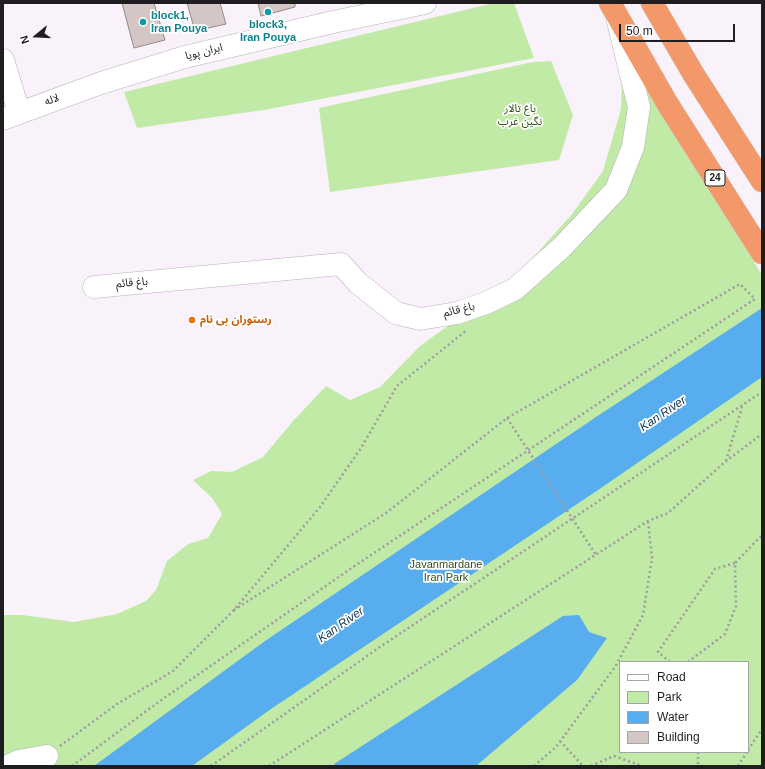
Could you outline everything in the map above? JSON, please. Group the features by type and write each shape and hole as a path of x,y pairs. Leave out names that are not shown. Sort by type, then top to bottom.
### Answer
{"highway":[{"path":"652,3 694,75 762,181"},
{"name":"24","path":"613,7 667,103 762,253"}],"street":[{"name":"ایران پویا","path":"101,83 185,57 333,22 425,3"},
{"name":"باغ قائم","path":"94,287 341,264 358,283 396,313 420,319 457,313 486,303 515,289 562,246 616,190 633,147 639,106 613,7"},
{"path":"3,60 11,115"},
{"name":"لاله","path":"11,115 101,83"},
{"path":"8,766 19,761 47,756"}],"path":[{"path":"72,766 160,700 349,569 754,299 740,284 507,418 386,513 234,610"},
{"path":"47,756 117,704 173,671 234,610 320,507 361,448 397,386 472,327"},
{"path":"211,766 377,649 762,392"},
{"path":"726,461 742,406"},
{"path":"507,418 596,555"},
{"path":"269,766 648,521 668,513 726,461 762,434"},
{"path":"534,766 560,741 615,667 642,615 652,558 648,521"},
{"path":"669,661 658,652 715,569 735,564 762,535"},
{"path":"689,661 725,634 736,606 735,564"},
{"path":"749,748 762,729"},
{"path":"560,741 583,766"},
{"path":"698,753 698,766"},
{"path":"738,766 746,753"},
{"path":"591,766 614,756 642,766"}],"green space":[{"path":"494,3 514,3 534,58 264,110 137,128 124,92"},
{"name":"Javanmardane Iran Park","path":"623,47 762,275 762,766 3,766 3,615 22,615 74,622 117,614 146,601 156,590 167,561 188,544 208,538 222,514 213,499 193,480 211,471 232,472 263,457 294,420 326,386 350,400 380,387 420,346 515,278 572,214 603,171 621,109"},
{"name":"باغ تالار نگین غرب","path":"551,61 573,115 559,160 330,192 319,108 533,62"}],"water":[{"name":"Kan River","path":"762,308 762,377 601,488 268,711 192,766 94,766 265,641 596,417"},
{"path":"579,615 589,632 607,638 577,680 476,766 336,766 334,764 563,616"}],"building":[{"name":"block1, Iran Pouya","path":"122,3 154,3 165,40 134,48"},
{"path":"187,3 220,3 226,24 195,31"},
{"name":"block3, Iran Pouya","path":"258,3 295,3 295,7 261,16"}],"place":[{"name":"block3, Iran Pouya","path":"268,12"},
{"name":"block1, Iran Pouya","path":"143,22"},
{"name":"رستوران بی نام","path":"192,320"}]}
